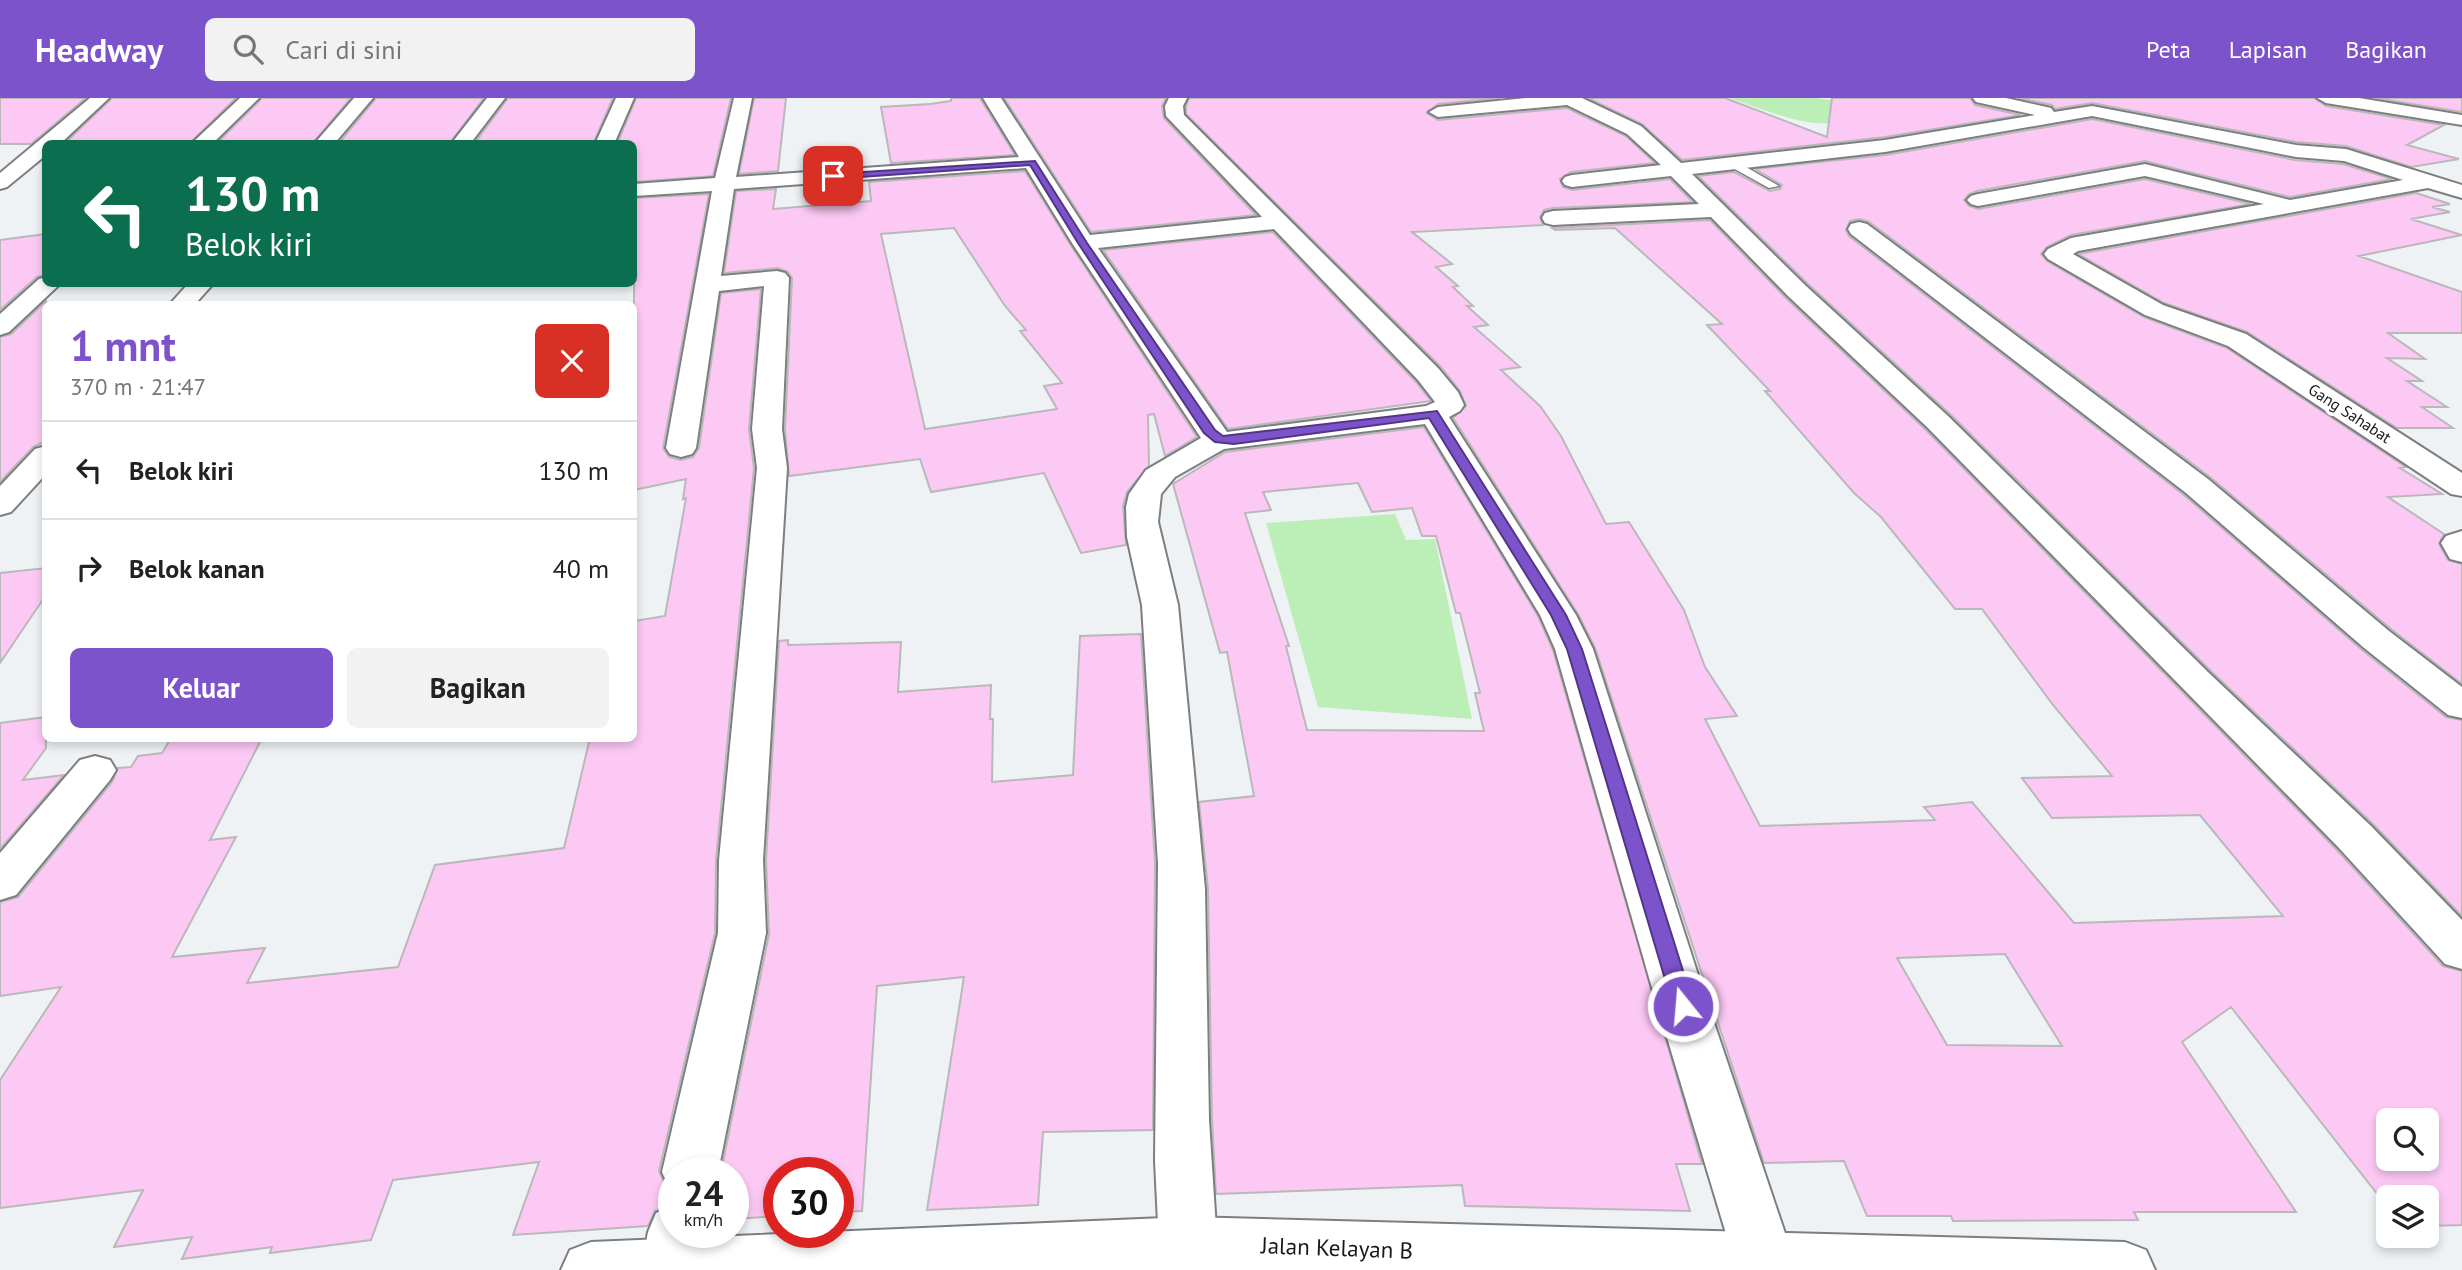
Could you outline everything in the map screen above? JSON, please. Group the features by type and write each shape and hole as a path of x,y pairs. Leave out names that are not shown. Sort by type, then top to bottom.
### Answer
{"street":[{"path":"52,140 100,98"},
{"path":"204,140 250,98"},
{"path":"326,140 363,98"},
{"path":"463,140 496,98"},
{"path":"606,140 625,98"},
{"path":"681,448 724,184 743,98"},
{"path":"992,98 1083,243 1210,433 1219,440"},
{"path":"1178,98 1174,107 1175,116 1440,387 1450,405 1433,414 1234,441 1219,440 1177,464 1150,484 1142,507 1143,536 1158,594 1161,641 1170,690 1168,717 1183,909 1180,1088 1183,1201 1188,1244"},
{"path":"1982,98 2061,116"},
{"path":"2326,98 2462,120"},
{"path":"1438,112 1574,100 1639,134 1797,291 1938,422 2355,838 2462,951"},
{"path":"1572,181 1885,146 2098,111 2295,151 2339,153 2462,192"},
{"path":"0,183 42,148"},
{"path":"637,190 1032,162"},
{"path":"1978,200 2145,170 2294,206 2431,181"},
{"name":"Gang Sahabat","path":"2294,206 2071,245 2056,254 2154,310 2237,340 2462,487"},
{"path":"1553,218 1716,210"},
{"path":"1083,243 1279,222"},
{"path":"1859,229 2197,486 2376,639 2462,705"},
{"path":"693,1157 742,933 741,860 772,468 767,429 777,278 707,285"},
{"path":"0,327 45,287"},
{"path":"185,301 198,287"},
{"path":"1433,414 1558,615 1574,649 1675,981 1764,1260"},
{"path":"0,505 42,459"},
{"path":"2462,541 2459,543 2462,552"},
{"path":"0,883 94,770"},
{"name":"Jalan Kelayan B","path":"591,1270 673,1249 1188,1244 2125,1270"}],"lane":[{"path":"1735,164 1773,186"}],"green space":[{"path":"1730,98 1816,98 1879,106 1842,122 1805,122"},
{"path":"1395,514 1406,540 1435,539 1472,719 1318,707 1266,523"}],"building":[{"path":"0,98 86,98 31,144 0,144"},
{"path":"112,98 236,98 193,140 68,140"},
{"path":"262,98 351,98 315,140 220,140"},
{"path":"376,98 484,98 452,140 341,140"},
{"path":"508,98 613,98 595,140 477,140"},
{"path":"636,98 731,98 713,176 637,182 637,140 619,140"},
{"path":"754,98 786,98 778,171 739,174"},
{"path":"951,98 980,98 1015,155 891,163 881,107 930,104 951,101"},
{"path":"1004,98 1166,98 1162,106 1164,118 1256,215 1091,232"},
{"path":"1189,98 1500,98 1438,104 1427,113 1438,120 1567,108 1626,136 1655,163 1571,172 1560,179 1563,187 1572,190 1670,179 1693,202 1553,208 1544,210 1540,217 1543,225 1412,232 1452,264 1436,267 1458,286 1453,287 1473,306 1467,306 1488,325 1474,327 1520,367 1501,370 1540,406 1561,436 1606,524 1629,522 1684,610 1705,667 1737,716 1705,719 1760,826 1935,820 1924,807 1972,802 2074,923 2283,916 2200,815 2052,818 2022,778 2112,776 2053,705 1982,609 1955,609 1881,517 1854,493 1765,391 1770,391 1707,325 1722,324 1615,228 1552,228 1710,220 1786,298 1926,430 2337,850 2443,966 2462,971 2462,1225 2439,1226 2439,1185 2376,1185 2376,1192 2231,1007 2182,1042 2296,1212 2134,1212 2138,1220 1953,1221 1951,1216 1867,1216 1844,1161 1764,1163 1595,648 1578,614 1453,418 1466,406 1460,391 1440,366 1186,114","holes":["2005,954 2062,1046 1947,1045 1897,958"]},
{"path":"1588,98 1725,98 1827,137 1832,98 1970,98 1975,105 2021,115 1885,137 1682,160 1642,124"},
{"path":"2018,98 2315,98 2326,106 2444,125 2407,145 2459,159 2411,167 2346,146 2296,142 2092,103 2055,109 2052,105"},
{"path":"2375,98 2462,98 2462,112"},
{"path":"2092,119 2295,160 2343,164 2392,179 2290,197 2145,161 1977,191 1964,200 1969,206 1978,209 2145,179 2251,204 2071,235 2047,247 2041,254 2047,261 2144,317 2227,348 2406,467 2400,468 2442,494 2388,497 2444,534 2439,544 2448,560 2462,564 2462,684 2391,629 2210,477 1869,222 1860,219 1850,221 1846,230 1849,236 2184,495 2361,649 2446,717 2462,720 2462,916 2373,824 2212,672 1950,414 1808,284 1698,176 1734,172 1770,191 1780,189 1782,185 1755,169 1885,155"},
{"path":"1025,171 1197,437 1165,456 1154,414 1148,415 1149,466 1127,492 1123,506 1126,545 1081,553 1044,473 931,492 920,459 789,476 785,429 792,278 787,271 777,268 724,273 736,191 776,189 773,209 871,201 869,182","holes":["954,228 1005,306 1026,330 1020,331 1062,383 1044,386 1057,409 925,429 881,234"]},
{"path":"2416,193 2450,204 2432,207 2450,212 2411,219 2462,235 2359,256 2462,292 2462,333 2388,333 2425,359 2387,358 2422,381 2407,381 2447,407 2422,407 2453,428 2397,428 2247,332 2164,303 2078,254"},
{"path":"709,194 663,448 669,457 680,460 693,457 699,448 721,293 761,289 749,429 754,468 716,860 715,933 662,1157 658,1157 658,1210 648,1226 513,1235 539,1162 393,1180 371,1240 270,1253 272,1247 182,1259 192,1237 114,1247 143,1190 0,1208 0,1080 61,987 0,996 0,902 18,897 112,782 118,768 131,767 138,756 162,753 169,742 260,742 210,840 236,837 172,957 265,948 247,983 398,967 435,865 564,848 589,742 637,742 637,621 665,616 686,498 683,499 686,479 637,489 637,301 634,301 634,287 637,287 637,198"},
{"path":"1273,232 1431,401 1228,429 1103,250"},
{"path":"42,235 42,276 37,277 0,310 0,240"},
{"path":"42,305 42,443 33,447 0,482 0,337 11,334"},
{"path":"1424,427 1538,616 1553,650 1702,1164 1676,1164 1690,1211 1465,1206 1462,1185 1216,1194 1208,889 1199,802 1254,796 1227,652 1220,653 1173,484 1225,452","holes":["1358,483 1372,512 1412,508 1422,536 1436,536 1456,613 1460,613 1480,693 1475,693 1484,731 1307,730 1286,646 1289,646 1245,513 1271,510 1263,492"]},
{"path":"42,568 42,601 0,663 0,573"},
{"path":"1141,634 1155,864 1153,1130 1043,1132 1038,1205 927,1210 964,977 877,986 862,1211 854,1211 854,1157 763,1157 763,1217 749,1218 749,1157 724,1157 769,934 766,860 779,641 788,640 788,645 901,642 898,692 991,685 992,782 1073,775 1080,636"},
{"path":"42,718 42,742 46,742 46,748 23,780 64,775 0,849 0,723"}],"route":[{"path":"833,176 1032,162 1210,433 1219,440 1234,441 1433,414 1558,615 1574,649 1683,1006"}]}
